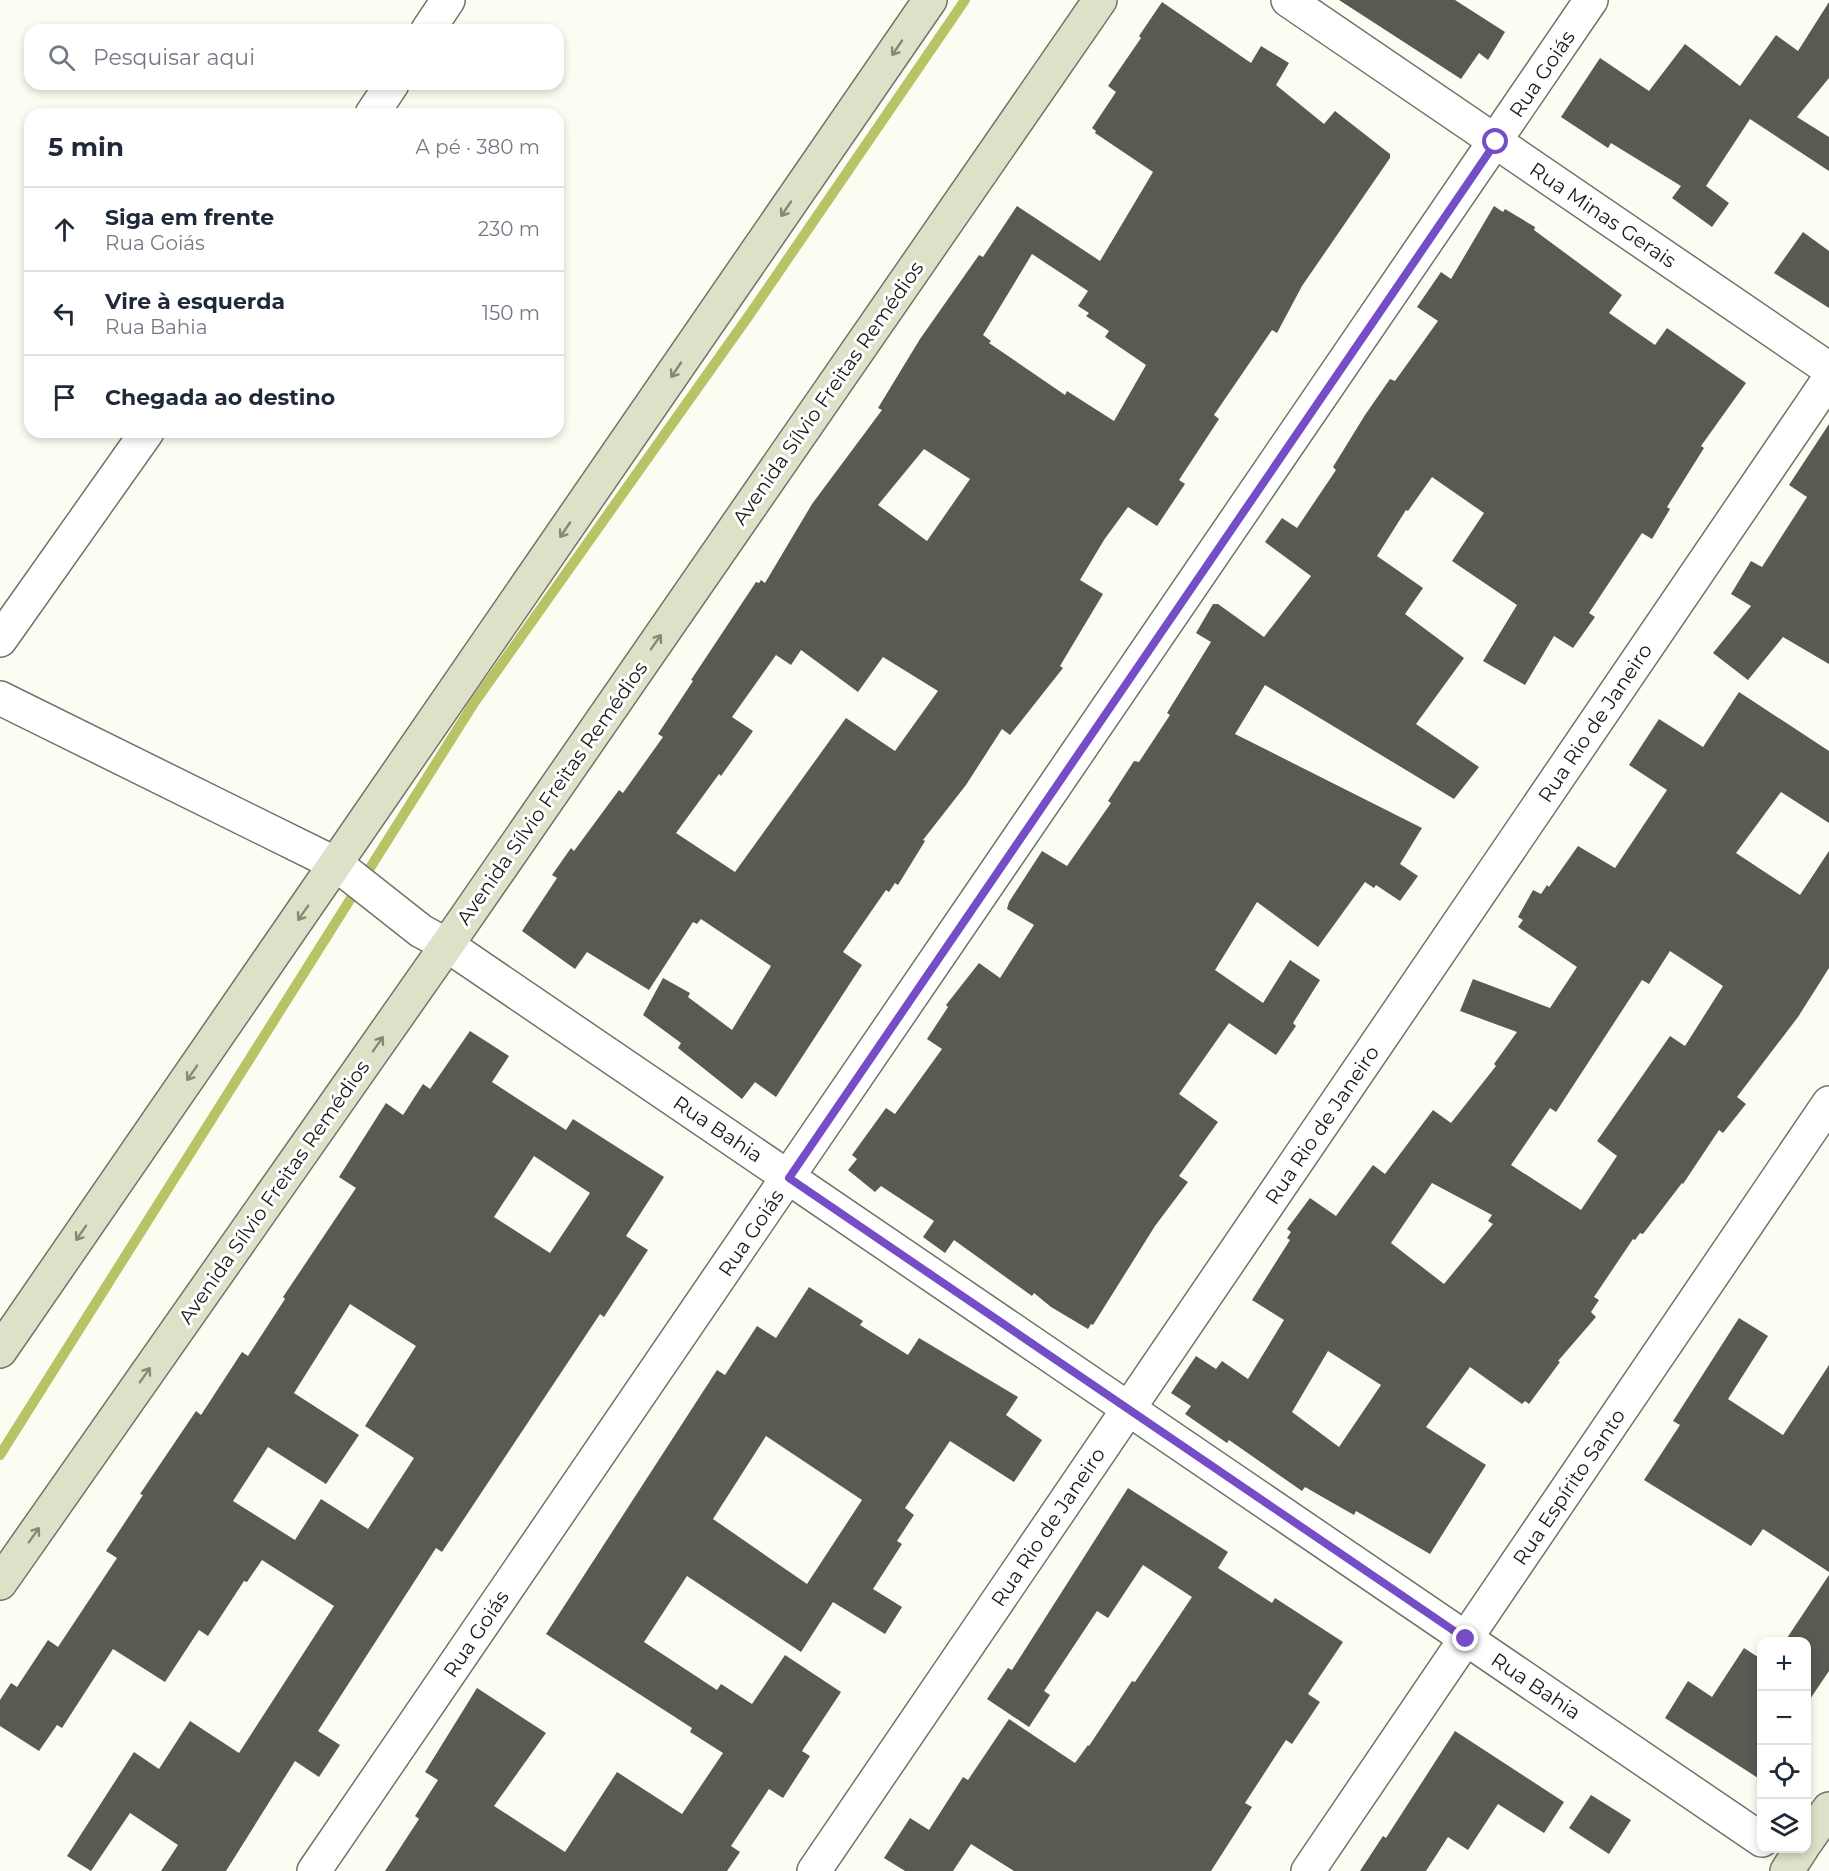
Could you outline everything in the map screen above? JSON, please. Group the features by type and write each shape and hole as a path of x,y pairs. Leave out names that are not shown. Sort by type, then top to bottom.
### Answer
{"street":[{"path":"432,24 448,0"},
{"path":"0,1351 345,872 930,0"},
{"name":"Avenida Sílvio Freitas Remédios","path":"0,1583 434,938 1100,0"},
{"name":"Rua Minas Gerais","path":"1288,0 1829,369"},
{"name":"Rua Goiás","path":"314,1871 1592,0"},
{"path":"376,108 388,90"},
{"name":"Rua Rio de Janeiro","path":"814,1871 1829,380"},
{"path":"0,640 143,438"},
{"name":"Rua Bahia","path":"0,698 345,872 434,938 1757,1837"},
{"name":"Rua Espírito Santo","path":"1308,1871 1829,1102"},
{"path":"1795,1857 1829,1809"}],"building":[{"path":"1339,0 1455,0 1505,32 1488,60 1479,53 1461,79"},
{"path":"1162,2 1251,63 1261,46 1289,63 1276,85 1324,124 1335,111 1390,154 1390,158 1302,286 1277,333 1272,330 1214,415 1219,419 1179,480 1185,484 1157,526 1128,507 1104,540 1080,580 1103,594 1060,666 1063,668 1010,735 1002,729 966,785 923,840 925,841 898,885 895,883 889,892 886,890 843,952 862,965 776,1097 755,1082 742,1099 678,1048 681,1043 643,1015 663,978 690,993 688,997 732,1030 771,966 701,919 697,924 693,922 649,990 587,952 575,969 522,931 557,878 552,875 571,848 574,851 619,790 623,793 663,737 658,734 756,582 759,583 761,580 765,583 812,504 882,410 878,408 920,339 979,255 983,257 1017,206 1100,261 1153,172 1095,133 1096,131 1092,128 1116,92 1108,86 1141,38 1139,36","holes":["1032,254 1088,291 1078,306 1089,313 1086,316 1109,331 1105,337 1146,365 1114,421 1067,391 1065,395 989,343 991,341 983,335","924,449 970,479 927,541 878,505","801,650 858,692 883,657 938,691 895,751 846,718 735,872 676,833 753,731 732,717 776,655 791,665"]},
{"path":"1829,2 1829,78 1797,117 1829,137 1829,171 1750,119 1706,186 1729,203 1712,227 1672,198 1681,186 1611,143 1608,148 1561,117 1600,58 1649,91 1685,44 1740,86 1776,35 1798,51"},
{"path":"1494,206 1503,212 1505,209 1535,227 1534,230 1622,295 1609,313 1655,345 1667,328 1746,383 1701,446 1704,448 1667,507 1670,509 1652,539 1642,533 1589,613 1595,617 1573,648 1554,636 1525,685 1483,661 1517,605 1452,561 1484,513 1432,477 1408,511 1406,510 1377,556 1423,588 1405,614 1464,658 1416,724 1479,767 1454,799 1265,685 1235,734 1422,828 1400,864 1418,876 1400,901 1376,885 1374,888 1365,882 1318,947 1257,902 1215,970 1263,1003 1290,960 1320,980 1293,1023 1296,1026 1276,1055 1229,1023 1179,1094 1218,1122 1179,1176 1188,1182 1155,1226 1093,1325 1091,1324 1088,1329 1051,1307 1034,1293 1032,1296 954,1240 945,1253 923,1237 934,1221 881,1186 875,1192 848,1170 857,1159 852,1155 886,1108 895,1114 942,1049 927,1039 948,1007 946,1005 979,963 1000,978 1034,925 1007,909 1009,902 1042,851 1067,866 1111,803 1108,801 1134,761 1139,762 1170,715 1167,713 1211,642 1196,633 1213,604 1218,604 1264,637 1311,576 1265,542 1282,518 1297,528 1336,470 1333,467 1365,415 1390,379 1395,381 1438,321 1417,307 1441,272 1451,279"},
{"path":"1803,232 1829,251 1829,308 1774,273"},
{"path":"1829,424 1829,664 1783,637 1748,680 1713,653 1751,606 1731,594 1751,561 1762,567 1807,497 1789,485"},
{"path":"1739,692 1829,751 1829,823 1781,792 1736,853 1800,895 1829,851 1829,968 1798,1017 1737,1097 1746,1104 1723,1133 1719,1130 1683,1184 1643,1234 1640,1233 1635,1240 1633,1239 1594,1297 1599,1300 1591,1312 1596,1317 1558,1361 1560,1362 1529,1404 1525,1401 1522,1404 1470,1367 1426,1427 1486,1465 1430,1554 1356,1511 1354,1515 1305,1487 1302,1491 1229,1440 1227,1443 1185,1414 1191,1406 1171,1393 1196,1356 1216,1369 1222,1361 1248,1379 1284,1320 1252,1300 1290,1240 1287,1238 1291,1232 1287,1229 1310,1198 1336,1216 1373,1165 1385,1174 1433,1110 1451,1123 1496,1066 1494,1064 1517,1032 1460,1011 1473,979 1550,1008 1577,967 1518,927 1523,920 1518,917 1533,890 1541,894 1547,885 1549,887 1578,846 1615,868 1667,790 1629,765 1659,719 1703,747","holes":["1670,951 1723,986 1685,1046 1670,1036 1597,1141 1617,1156 1581,1210 1511,1165 1550,1108 1556,1112 1642,980 1649,984","1432,1183 1492,1215 1488,1221 1493,1224 1444,1284 1391,1243","1328,1351 1381,1385 1339,1447 1292,1412"]},
{"path":"470,1031 509,1056 492,1082 566,1130 573,1119 664,1177 626,1236 648,1250 604,1317 600,1314 442,1552 436,1548 318,1731 340,1745 319,1777 295,1761 226,1871 161,1871 178,1845 130,1813 91,1871 67,1856 134,1752 159,1769 190,1721 239,1753 334,1606 262,1560 247,1582 244,1581 208,1636 199,1630 165,1682 113,1649 62,1728 57,1725 39,1751 0,1726 0,1700 11,1683 17,1687 48,1640 58,1647 117,1558 106,1551 143,1495 140,1494 196,1411 201,1415 242,1352 248,1356 285,1299 283,1297 356,1188 339,1177 386,1103 403,1115 423,1084 430,1089","holes":["534,1156 590,1193 550,1253 494,1217","350,1304 416,1346 365,1426 414,1458 368,1529 321,1499 295,1540 233,1501 268,1447 326,1484 359,1435 294,1393"]},
{"path":"809,1287 863,1321 860,1325 908,1355 919,1338 1018,1397 1006,1415 1042,1440 1014,1482 950,1441 905,1508 914,1515 897,1541 902,1544 873,1589 902,1607 885,1634 833,1602 801,1652 687,1576 644,1642 717,1690 721,1684 752,1704 785,1655 841,1692 802,1751 810,1756 783,1798 769,1789 731,1846 740,1852 727,1871 385,1871 419,1819 415,1816 438,1780 425,1772 477,1688 546,1733 494,1806 565,1852 617,1772 682,1814 723,1753 690,1732 692,1728 546,1634 717,1370 725,1375 757,1326 776,1338","holes":["766,1436 862,1500 807,1584 713,1519"]},
{"path":"1739,1318 1768,1336 1728,1399 1783,1435 1829,1365 1829,1572 1763,1529 1751,1546 1644,1480 1680,1425 1673,1421"},
{"path":"1128,1488 1228,1552 1218,1568 1272,1603 1275,1598 1343,1642 1308,1694 1320,1702 1292,1744 1286,1740 1245,1803 1252,1807 1211,1871 1014,1871 971,1844 953,1871 905,1871 884,1858 910,1818 929,1830 963,1777 968,1780 1009,1719 1075,1763 1132,1681 1135,1682 1192,1597 1143,1565 1108,1618 1097,1611 1044,1691 1050,1695 1029,1727 987,1699 1008,1668 1012,1670"},
{"path":"1829,1575 1829,1671 1811,1698 1811,1637 1788,1637"},
{"path":"1744,1648 1757,1656 1757,1777 1665,1718 1688,1681 1712,1697"},
{"path":"1455,1731 1564,1802 1544,1833 1498,1804 1468,1850 1448,1837 1426,1871 1360,1871 1383,1836 1386,1838"},
{"path":"1591,1795 1631,1820 1609,1854 1569,1828"}],"waterway":[{"path":"0,1455 474,703 750,314 965,0"}],"route":[{"path":"1466,1639 789,1178 1496,142"}]}
